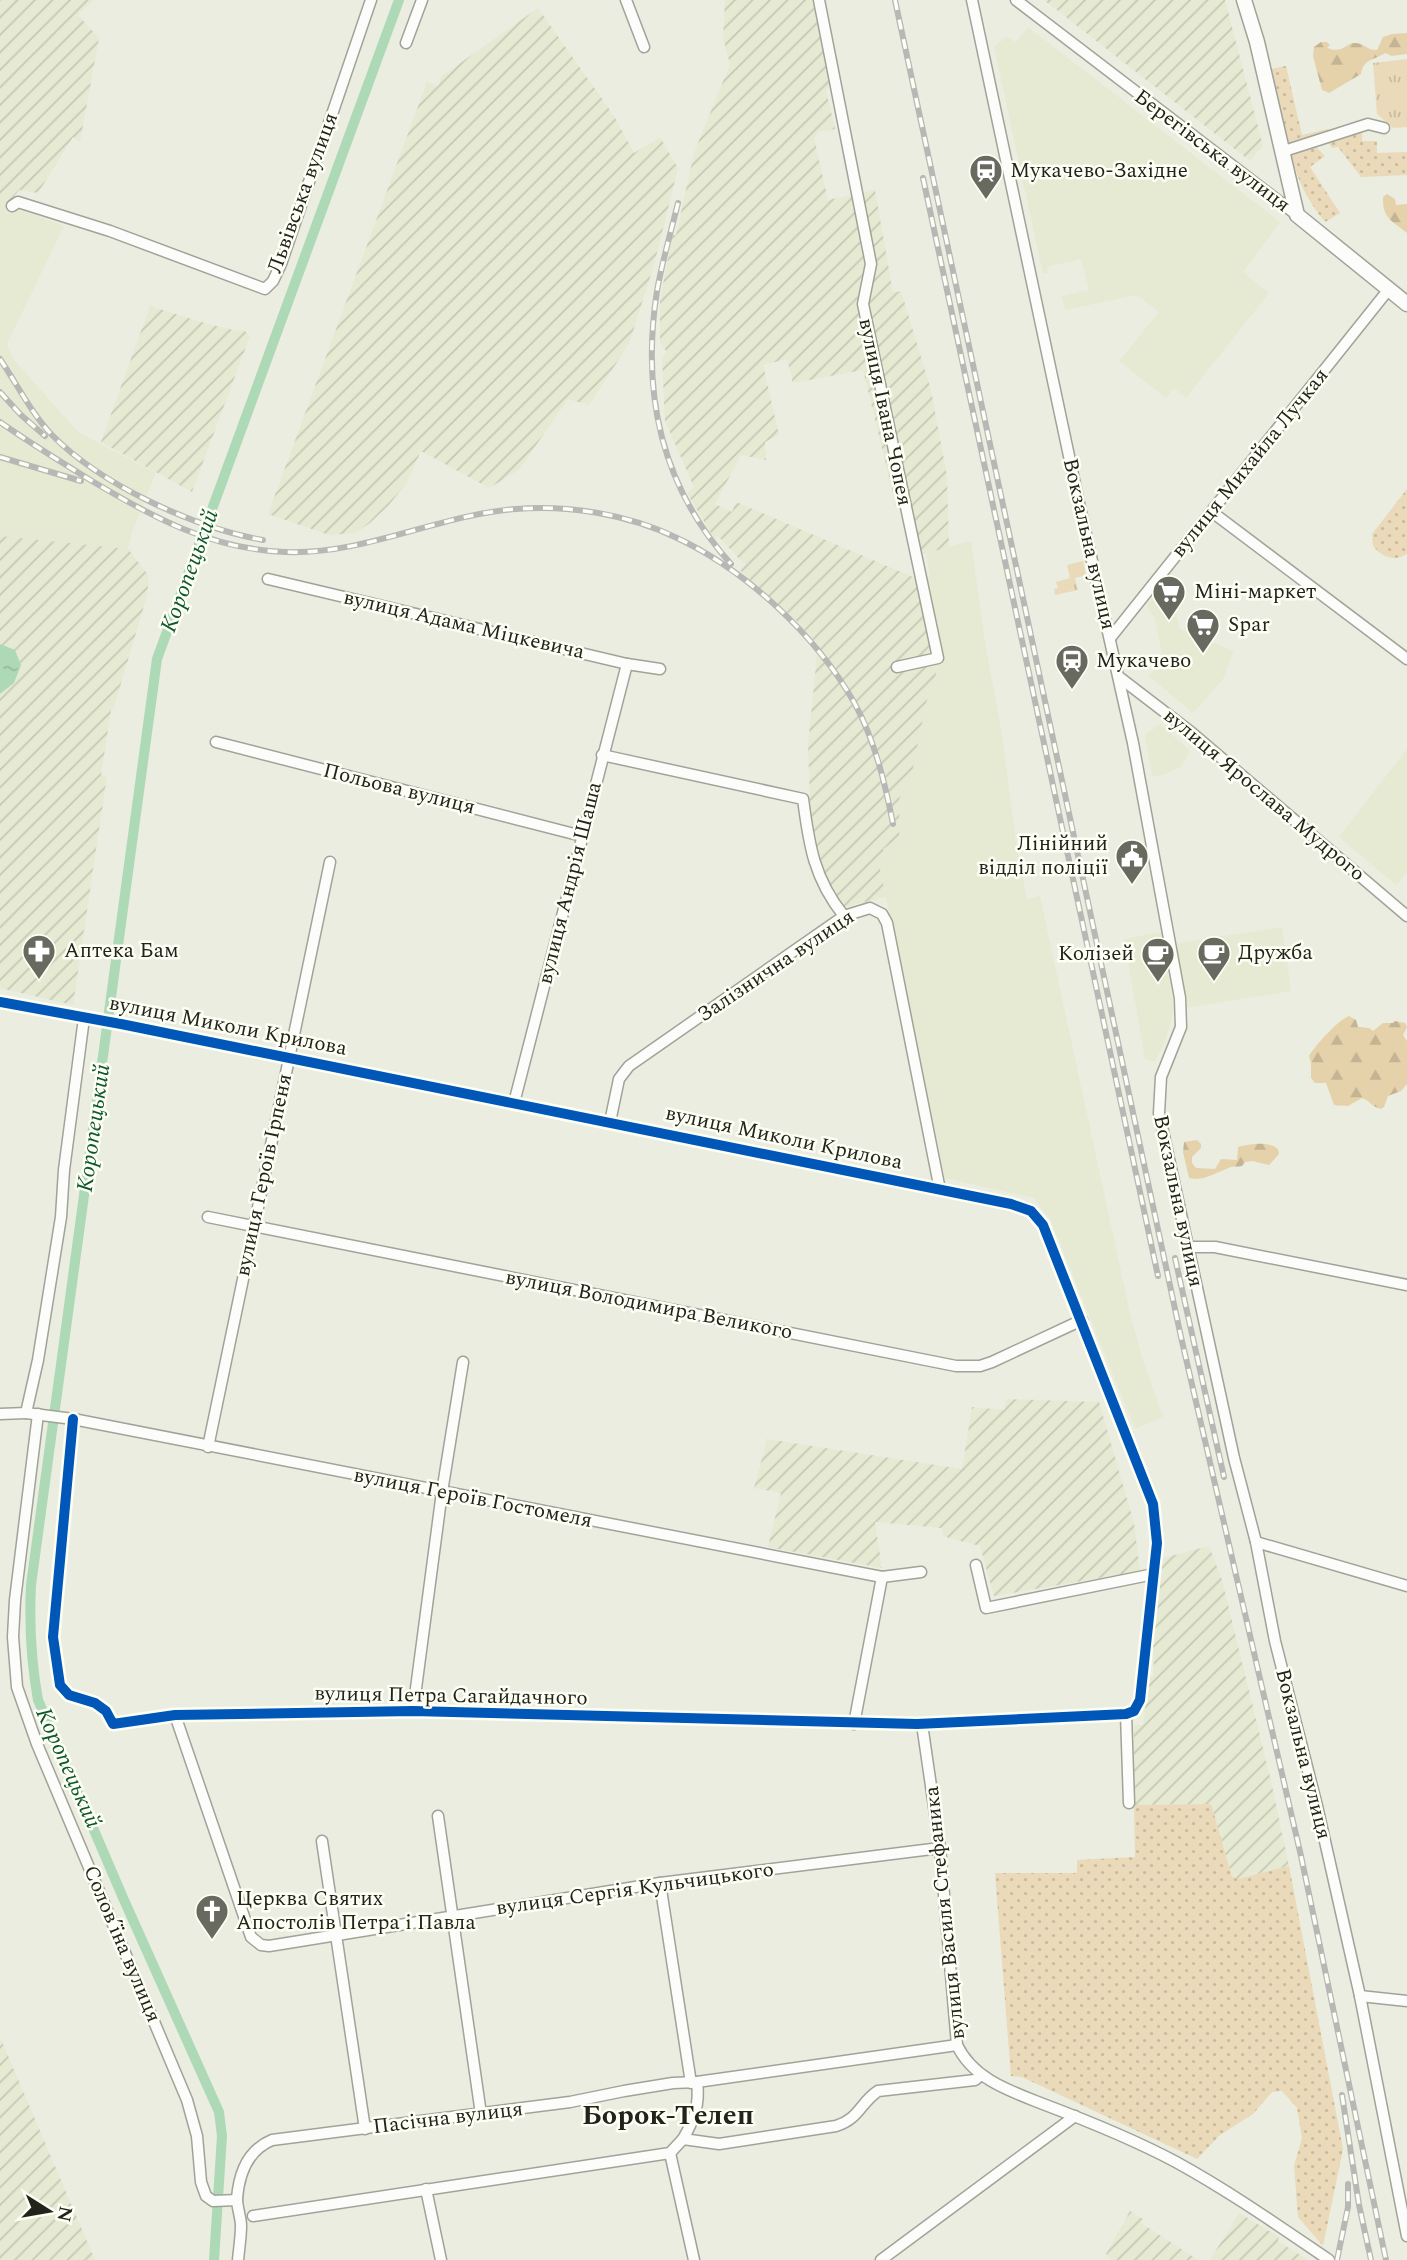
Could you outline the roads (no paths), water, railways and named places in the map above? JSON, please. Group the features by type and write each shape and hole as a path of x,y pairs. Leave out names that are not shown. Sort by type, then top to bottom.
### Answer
{"main road":[{"path":"1244,0 1257,43 1297,215"},
{"name":"Берегівська вулиця","path":"1297,215 1407,304"}],"street":[{"name":"Львівська вулиця","path":"12,206 18,202 32,205 265,289 273,281 281,264 371,0"},
{"path":"406,43 422,0"},
{"path":"626,0 644,47"},
{"name":"вулиця Івана Чопея","path":"819,0 871,264 863,304 938,658 897,667"},
{"name":"Вокзальна вулиця","path":"972,0 1074,478 1111,637 1180,998 1181,1027 1161,1077 1158,1101 1187,1247 1234,1458 1256,1542 1275,1641 1317,1806 1360,1996 1407,2236"},
{"name":"Берегівська вулиця","path":"1016,0 1297,215"},
{"path":"1282,152 1368,124 1384,128"},
{"name":"вулиця Михайла Лучкая","path":"1111,637 1389,289"},
{"path":"1212,512 1407,659"},
{"name":"вулиця Адама Міцкевича","path":"268,579 627,664 660,669"},
{"name":"вулиця Андрія Шаша","path":"514,1103 627,664"},
{"name":"вулиця Ярослава Мудрого","path":"1119,677 1192,733 1407,916"},
{"name":"Польова вулиця","path":"216,742 582,836"},
{"path":"602,755 803,799 814,864 825,890 844,916"},
{"name":"вулиця Героїв Ірпеня","path":"208,1447 330,862"},
{"name":"Залізнична вулиця","path":"610,1122 619,1079 629,1066 844,916 870,908 883,914 887,923 940,1190"},
{"name":"вулиця Миколи Крилова","path":"0,1002 610,1122 1023,1206 1031,1211 1043,1225 1153,1504 1157,1535 1140,1700 1134,1711 1126,1714"},
{"name":"Соловʼїна вулиця","path":"90,1019 64,1170 61,1217 38,1360 37,1414 15,1600 13,1637 17,1687 37,1744 187,2100 197,2136 201,2182 206,2196 213,2201 232,2200"},
{"name":"вулиця Володимира Великого","path":"208,1217 956,1366 980,1366 992,1362 1082,1320"},
{"path":"1187,1247 1215,1247 1407,1285"},
{"path":"413,1711 442,1492 463,1362"},
{"name":"вулиця Героїв Гостомеля","path":"0,1414 37,1414 68,1418 882,1577 921,1572"},
{"name":"вулиця Петра Сагайдачного","path":"68,1418 52,1637 60,1685 69,1695 95,1703 106,1711 113,1724 175,1715 413,1711 854,1724 922,1724 1126,1714"},
{"path":"1256,1542 1407,1586"},
{"path":"976,1565 986,1608 1154,1574"},
{"path":"854,1724 882,1577"},
{"path":"1126,1714 1129,1803"},
{"name":"вулиця Сергія Кульчицького","path":"175,1715 251,1937 261,1945 269,1946 660,1884 940,1848"},
{"name":"вулиця Василя Стефаника","path":"922,1724 940,1848 957,2045 963,2058 981,2075 1017,2093 1139,2143 1212,2182 1329,2260"},
{"path":"438,1816 481,2114"},
{"path":"322,1841 366,2129"},
{"path":"253,2216 670,2153 683,2139 698,2107 660,1884"},
{"path":"1360,1996 1407,2001"},
{"name":"Пасічна вулиця","path":"232,2200 250,2155 272,2140 570,2102 673,2083 957,2045"},
{"path":"683,2139 719,2144 836,2126 854,2119 878,2091 975,2080 981,2075"},
{"path":"881,2260 1075,2116"},
{"path":"670,2153 694,2260"},
{"path":"426,2189 441,2260"},
{"path":"232,2200 241,2225 239,2260"}],"water":[{"path":"0,644 15,650 21,665 14,683 0,694"}],"waterway":[{"name":"Коропецький","path":"214,2260 222,2136 219,2112 38,1700 31,1643 31,1585 157,659 399,0"}],"railway":[{"path":"895,0 1181,1337 1301,1856 1386,2260"},
{"path":"923,178 1158,1276"},
{"path":"678,203 657,291 652,366 655,402 673,470 688,503 707,534 731,564"},
{"path":"0,359 44,426 96,471 179,515 208,526 263,540"},
{"path":"0,392 45,436"},
{"path":"0,422 92,481 161,519 208,538 258,550 315,551 344,547 487,513 536,508 577,510 618,517 677,538 729,568 754,587 778,608 821,654 855,704 874,747 893,824"},
{"path":"0,457 81,481"},
{"path":"1175,1258 1224,1477"},
{"path":"1342,2095 1359,2205 1371,2260"},
{"path":"1337,2260 1348,2207 1348,2184"}],"place":[{"name":"Мукачево-Західне","path":"986,201"},
{"name":"Міні-маркет","path":"1169,622"},
{"name":"Spar","path":"1203,655"},
{"name":"Мукачево","path":"1072,691"},
{"name":"Лінійний відділ поліції","path":"1132,886"},
{"name":"Аптека Бам","path":"39,981"},
{"name":"Дружба","path":"1214,983"},
{"name":"Колізей","path":"1158,984"},
{"name":"Церква Святих Апостолів Петра і Павла","path":"212,1941"}],"district":[{"name":"Борок-Телеп","path":"668,2115"}]}
